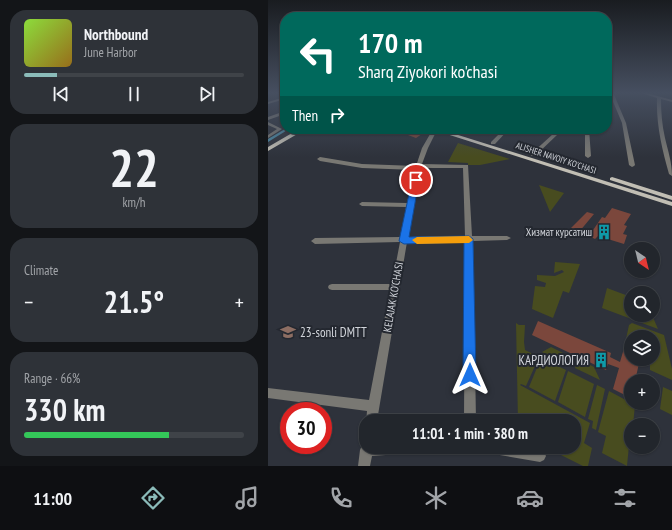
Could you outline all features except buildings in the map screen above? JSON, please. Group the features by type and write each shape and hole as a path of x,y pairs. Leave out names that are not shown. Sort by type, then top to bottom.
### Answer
{"main road":[{"path":"268,145 288,134"},
{"path":"268,149 294,134"},
{"name":"ALISHER NAVOIY KO'CHASI","path":"452,134 672,198"},
{"name":"ALISHER NAVOIY KO'CHASI","path":"466,134 533,155 557,165 672,204"}],"street":[{"path":"268,119 280,114"},
{"path":"620,114 624,123 632,165"},
{"path":"659,114 662,140 672,174"},
{"path":"268,123 280,129 268,137"},
{"name":"KELAJAK KO'CHASI","path":"372,414 410,205 419,167 425,148 432,134"},
{"path":"493,142 502,134"},
{"path":"533,155 555,134"},
{"path":"587,134 588,156"},
{"path":"320,159 362,166 466,166 469,239 470,414"},
{"path":"362,204 410,205"},
{"path":"315,241 404,241 507,238"},
{"path":"332,287 395,287"},
{"path":"268,393 374,406"},
{"path":"364,466 365,454"},
{"path":"528,454 540,456"}],"green space":[{"path":"458,143 510,159 480,165 448,162"},
{"path":"539,185 564,193 550,212"},
{"path":"555,262 580,264 569,293 563,291 553,318 532,309 535,286 545,287 546,283 537,280 537,275 555,276 564,272 562,270 554,273"},
{"path":"607,288 624,294 624,316 602,308"},
{"path":"639,322 655,322 658,329"},
{"path":"516,323 519,325 525,325 525,350 539,357 526,386 520,385 573,414 518,414"},
{"path":"632,323 651,330 628,330 629,325"},
{"path":"660,334 664,335 672,369 672,380 650,370 650,366 660,366"},
{"path":"551,347 567,355 564,363 542,352"},
{"path":"541,358 566,370 555,401 529,387"},
{"path":"578,359 594,367 600,380 575,368"},
{"path":"568,371 594,384 585,417 558,402"},
{"path":"597,385 605,389 596,430 592,428 593,421 588,419"},
{"path":"663,387 672,391 672,415 660,409"},
{"path":"609,391 624,399 624,410 634,410 634,418 624,418 624,454 628,454 627,466 602,453 606,436 598,432"},
{"path":"581,418 590,423 584,443 592,448 588,466 583,466 559,454 581,454"}],"waterway":[{"path":"268,141 280,133"}],"slow traffic":[{"path":"417,240 469,240"}],"place":[{"name":"Хизмат курсатиш","path":"604,232"},
{"name":"23-sonli DMTT","path":"288,332"},
{"name":"КАРДИОЛОГИЯ","path":"601,360"}],"route":[{"path":"416,180 404,241 469,239 470,375"}]}
